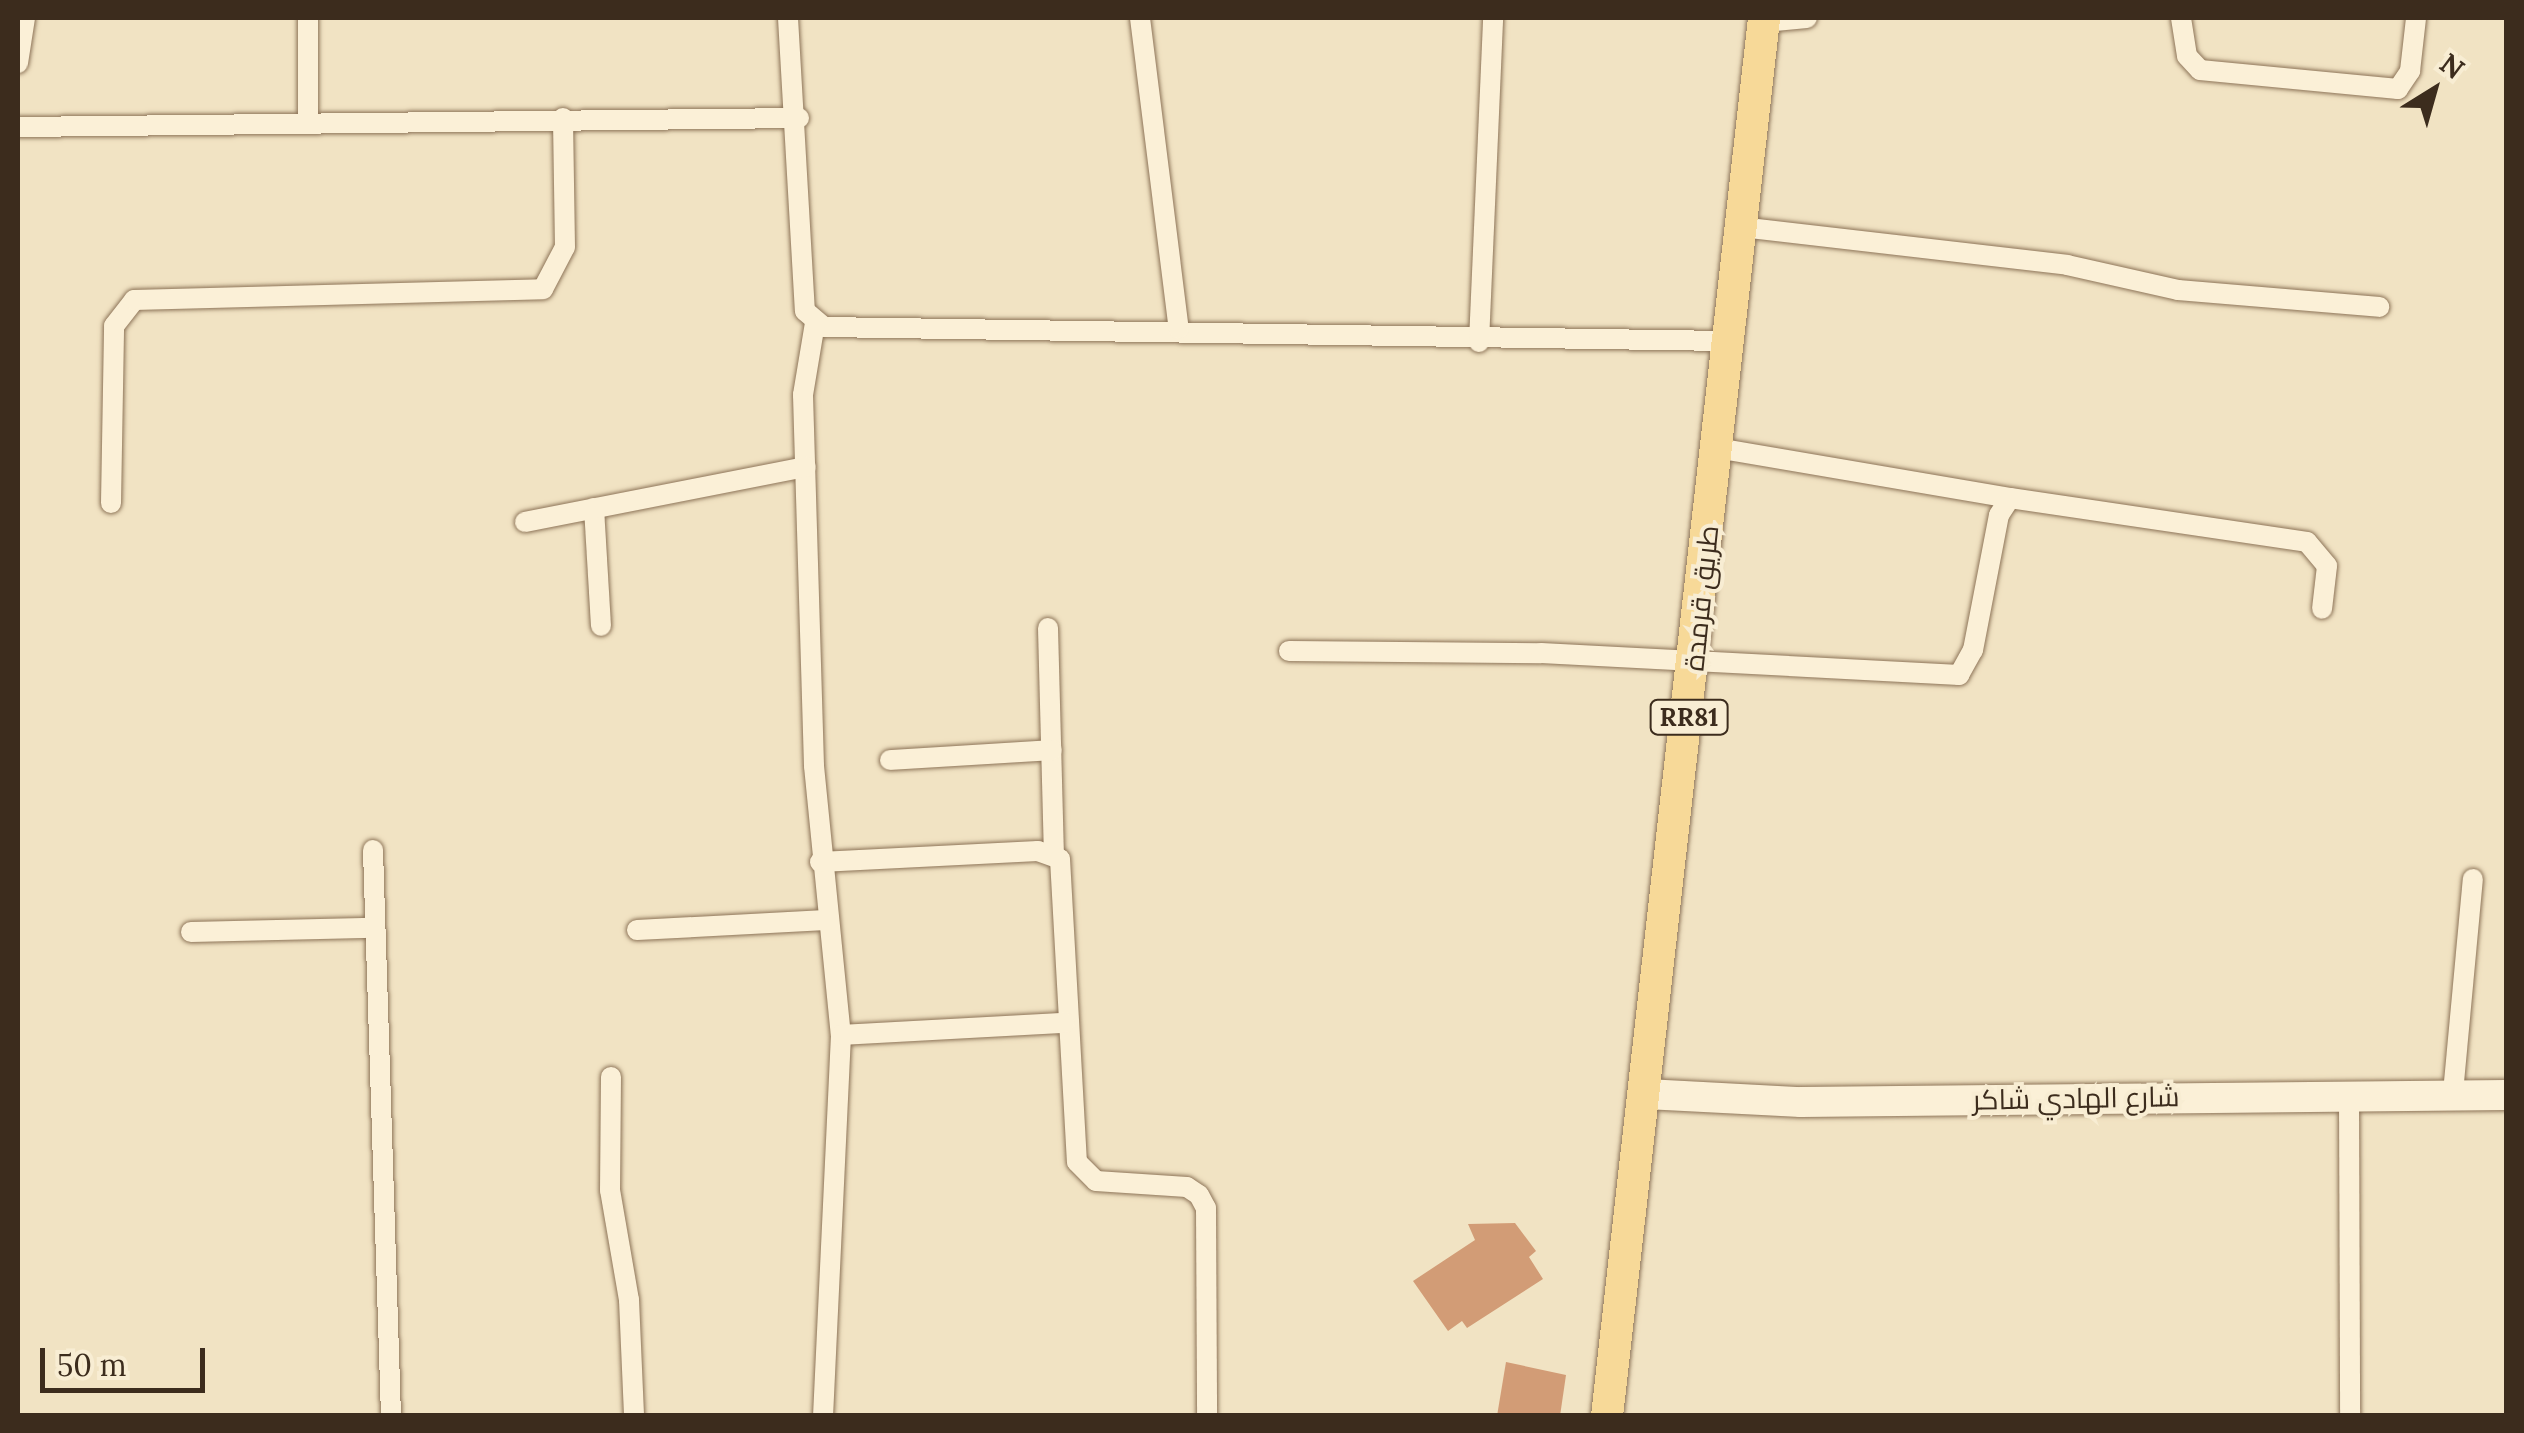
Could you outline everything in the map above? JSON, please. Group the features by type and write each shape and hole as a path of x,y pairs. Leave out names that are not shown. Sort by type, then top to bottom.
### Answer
{"main road":[{"name":"طريق قرمدة","path":"1607,1416 1764,20"}],"street":[{"path":"18,64 24,18"},
{"path":"308,18 308,123"},
{"path":"788,18 799,118 806,310 815,322"},
{"path":"1140,18 1179,328"},
{"path":"1479,342 1493,18"},
{"path":"1764,20 1807,18"},
{"path":"2181,18 2187,56 2200,70 2398,89 2410,71 2416,18"},
{"path":"111,504 114,326 134,300 543,289 565,247 563,118"},
{"path":"18,126 799,118"},
{"path":"1741,227 2067,265 2178,290 2379,307"},
{"path":"815,322 1179,328 1479,342 1728,341"},
{"path":"815,322 804,361 820,862 841,1034 822,1416"},
{"path":"1717,448 2010,498 2307,542 2320,548 2327,566 2322,609"},
{"path":"525,522 806,466"},
{"path":"1289,652 1540,653 1694,664 1960,674 1973,650 1999,514 2010,498"},
{"path":"594,508 601,626"},
{"path":"1048,628 1054,852 1062,866 1065,1023 1077,1162 1107,1183 1187,1187 1206,1208 1207,1416"},
{"path":"890,760 1052,750"},
{"path":"373,850 391,1416"},
{"path":"820,862 1054,852"},
{"path":"2454,1093 2473,879"},
{"path":"637,930 826,920"},
{"path":"191,932 374,928"},
{"path":"841,1034 1065,1023"},
{"path":"611,1077 610,1190 629,1300 634,1416"},
{"name":"شارع الهادي شاكر","path":"1646,1094 1801,1102 2506,1095"},
{"path":"2348,1094 2350,1416"}],"building":[{"path":"1515,1223 1536,1251 1529,1257 1543,1279 1467,1328 1462,1321 1448,1331 1413,1281 1475,1240 1468,1224"},
{"path":"1506,1362 1566,1375 1560,1416 1497,1416"}]}
